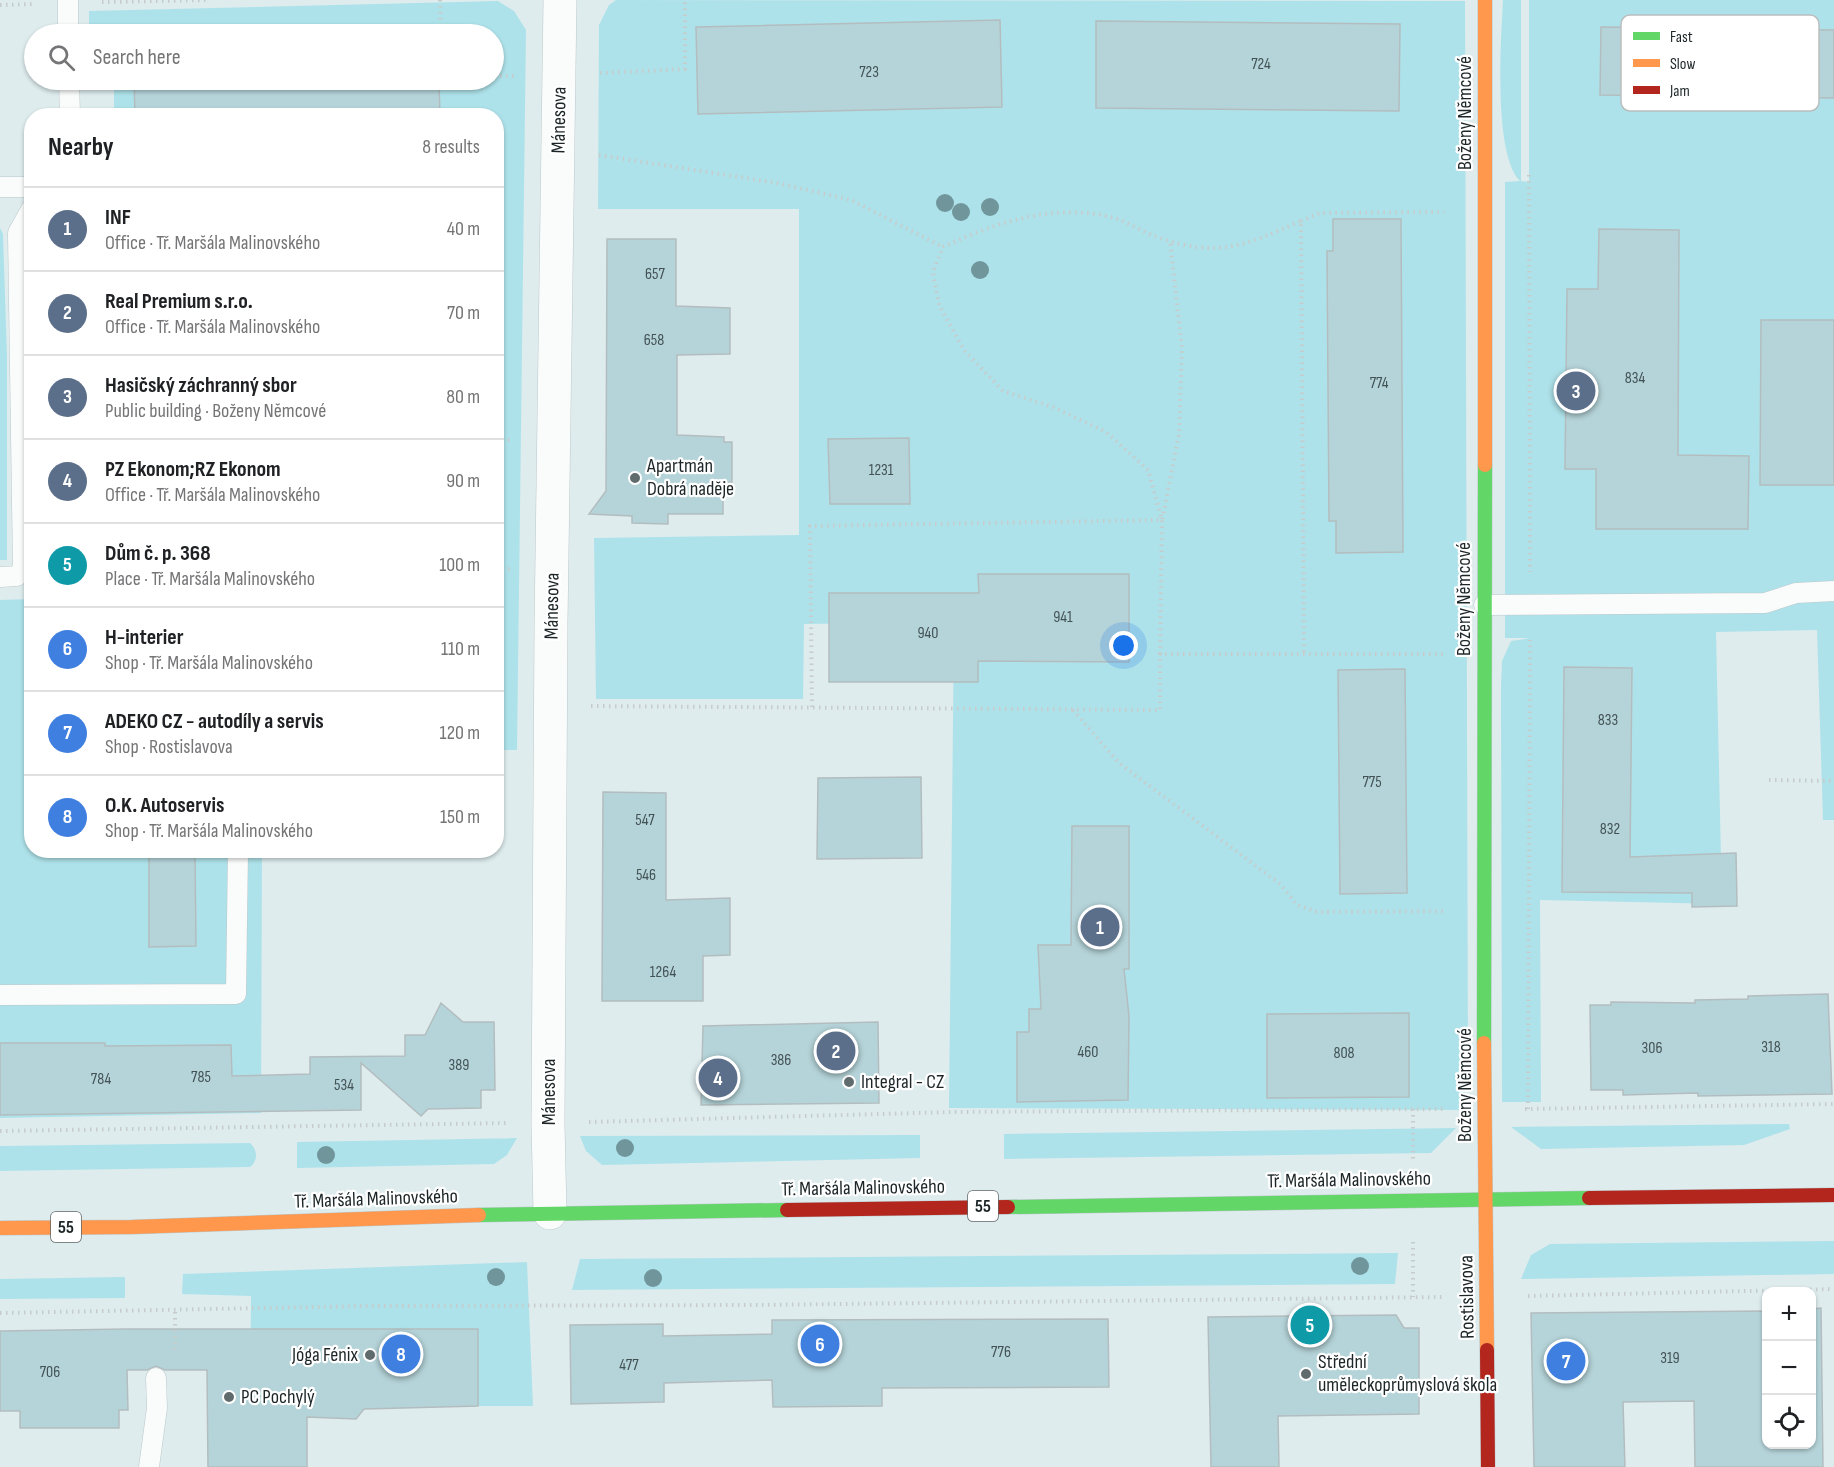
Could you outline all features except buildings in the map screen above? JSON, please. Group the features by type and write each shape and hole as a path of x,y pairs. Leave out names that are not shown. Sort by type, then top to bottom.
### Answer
{"main road":[{"name":"Boženy Němcové","path":"1485,0 1485,1199"},
{"name":"Tř. Maršála Malinovského","path":"0,1228 132,1227 550,1213 1834,1194"},
{"name":"Rostislavova","path":"1485,1199 1488,1467"}],"street":[{"name":"Mánesova","path":"550,1213 548,1123 551,624 560,0"}],"lane":[{"path":"68,0 69,24"},
{"path":"69,90 70,108"},
{"path":"0,187 24,187"},
{"path":"0,577 17,576 23,569 18,233 24,222"},
{"path":"1484,605 1765,603 1796,593 1834,591"},
{"path":"0,995 236,994 238,858"},
{"path":"149,1467 157,1408 156,1378"}],"path":[{"path":"440,0 441,24"},
{"path":"590,74 685,69 685,0"},
{"path":"504,76 521,76"},
{"path":"590,153 777,183 851,200 943,247"},
{"path":"1528,1109 1531,606 1529,172"},
{"path":"1162,520 1148,470 1106,432 1053,407 1003,391 964,350 939,305 933,272 943,247 979,230 1026,216 1065,213 1111,217 1170,241 1199,249 1238,247 1320,213 1451,212"},
{"path":"1301,221 1304,653"},
{"path":"588,706 1160,710 1162,520 1179,434 1182,359 1170,241"},
{"path":"812,707 810,526 1162,520"},
{"path":"1160,654 1451,654"},
{"path":"1073,710 1119,763 1280,884 1297,905 1317,912 1452,911"},
{"path":"1769,780 1834,781"},
{"path":"1443,1098 1443,1109"},
{"path":"0,1131 548,1123 951,1112 1528,1109 1834,1104"},
{"path":"0,1313 368,1306 752,1305 1486,1296 1834,1289"}],"shaded area":[{"path":"616,0 1465,1 1468,1074 1462,1110 949,1108 954,622 804,624 803,699 596,699 594,538 799,535 799,209 598,209 599,25 609,5"},
{"path":"1503,0 1521,0 1521,181 1529,182 1529,0 1834,0 1834,820 1823,820 1817,630 1716,632 1722,904 1540,900 1541,1102 1502,1102 1502,661 1511,641 1530,638 1505,638 1505,182 1520,181 1511,167 1506,147 1502,122 1500,68"},
{"path":"498,1 514,11 526,30 517,750 504,750 504,108 114,108 114,90 504,90 504,24 89,24 89,11"},
{"path":"0,228 3,234 7,357 7,560 0,560"},
{"path":"24,599 24,858 262,858 261,1113 0,1118 0,600"},
{"path":"1789,1124 1790,1129 1744,1145 1541,1149 1511,1127"},
{"path":"1456,1128 1431,1153 1004,1159 1004,1134"},
{"path":"920,1135 920,1158 602,1165 586,1151 580,1136"},
{"path":"517,1138 507,1155 494,1164 297,1168 297,1142"},
{"path":"250,1143 256,1155 255,1162 250,1167 0,1171 0,1146"},
{"path":"1834,1241 1834,1274 1521,1279 1531,1255 1550,1244"},
{"path":"1398,1253 1395,1284 572,1290 580,1259"},
{"path":"527,1262 533,1406 250,1406 251,1296 182,1294 183,1274"},
{"path":"125,1277 125,1298 0,1299 0,1279"}],"traffic: fast":[{"path":"1484,1043 1485,465"},
{"path":"1008,1207 1589,1198"},
{"path":"479,1215 787,1210"}],"traffic: slow":[{"path":"1485,0 1485,465"},
{"path":"1484,1043 1487,1350"},
{"path":"0,1228 132,1227 479,1215"}],"traffic: jam":[{"path":"1589,1198 1834,1195"},
{"path":"787,1210 1008,1207"},
{"path":"1487,1350 1488,1467"}],"place":[{"name":"Hasičský záchranný sbor","path":"1576,391"},
{"name":"Apartmán Dobrá naděje","path":"635,478"},
{"name":"INF","path":"1100,927"},
{"name":"Real Premium s.r.o.","path":"836,1051"},
{"name":"PZ Ekonom;RZ Ekonom","path":"718,1078"},
{"name":"Integral - CZ","path":"849,1082"},
{"name":"Dům č. p. 368","path":"1310,1325"},
{"name":"H-interier","path":"820,1344"},
{"name":"O.K. Autoservis","path":"401,1354"},
{"name":"Jóga Fénix","path":"370,1355"},
{"name":"ADEKO CZ - autodíly a servis","path":"1566,1361"},
{"name":"Střední uměleckoprůmyslová škola","path":"1306,1374"},
{"name":"PC Pochylý","path":"229,1397"}]}
